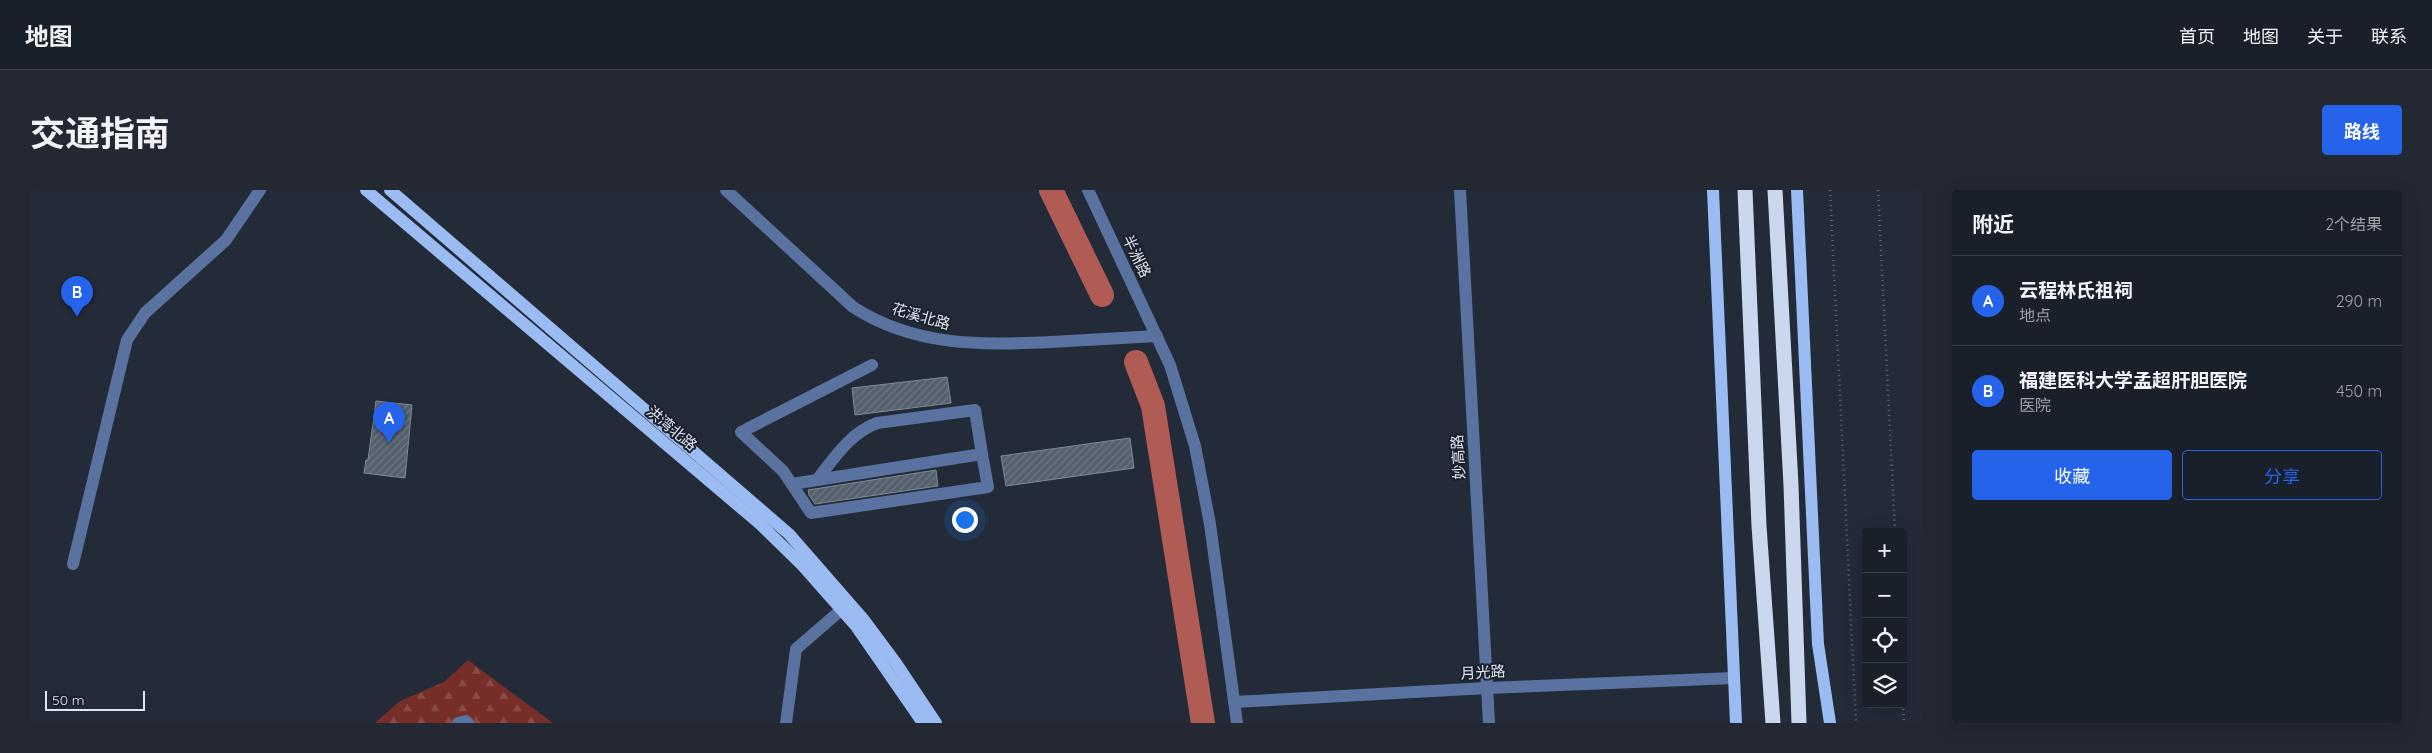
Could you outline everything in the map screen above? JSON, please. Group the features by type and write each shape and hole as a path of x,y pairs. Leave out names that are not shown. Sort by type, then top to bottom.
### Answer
{"highway":[{"path":"1745,190 1759,526 1773,723"},
{"path":"1775,190 1791,485 1798,723"}],"main road":[{"name":"洪湾北路","path":"366,190 760,524 845,606 896,663 936,723"},
{"name":"洪湾北路","path":"390,190 763,510 802,548 845,606 866,641 923,723"},
{"path":"1713,190 1736,723"},
{"path":"1796,190 1818,644 1830,723"}],"street":[{"path":"73,564 127,340 134,326 145,314 226,240 260,190"},
{"name":"花溪北路","path":"726,190 853,307 868,317 906,332 945,341 982,344 1157,336"},
{"name":"半洲路","path":"1088,190 1157,336 1176,383 1200,468 1237,723"},
{"name":"妙高路","path":"1460,190 1489,723"},
{"path":"816,480 854,437 865,428 877,423 974,410 988,487 811,513 792,484 771,458 741,432 872,365"},
{"path":"792,484 982,454"},
{"path":"786,723 796,648 845,606"},
{"name":"月光路","path":"1234,702 1487,688 1734,678"},
{"path":"458,723 466,721 468,723"}],"path":[{"path":"1830,190 1856,723"},
{"path":"1878,190 1895,528"},
{"path":"1903,708 1904,723"}],"green space":[{"path":"468,660 553,723 375,723 400,701 444,682"}],"building":[{"path":"947,377 951,403 855,415 852,388"},
{"path":"376,401 412,405 405,478 364,473 366,460 368,460"},
{"path":"1130,438 1134,468 1006,486 1001,456"},
{"path":"936,470 938,486 815,504 808,490"}],"waterway":[{"path":"1051,190 1102,295"},
{"path":"1136,362 1153,406 1203,723"}],"place":[{"name":"福建医科大学孟超肝胆医院","path":"77,317"},
{"name":"云程林氏祖祠","path":"389,443"}]}
